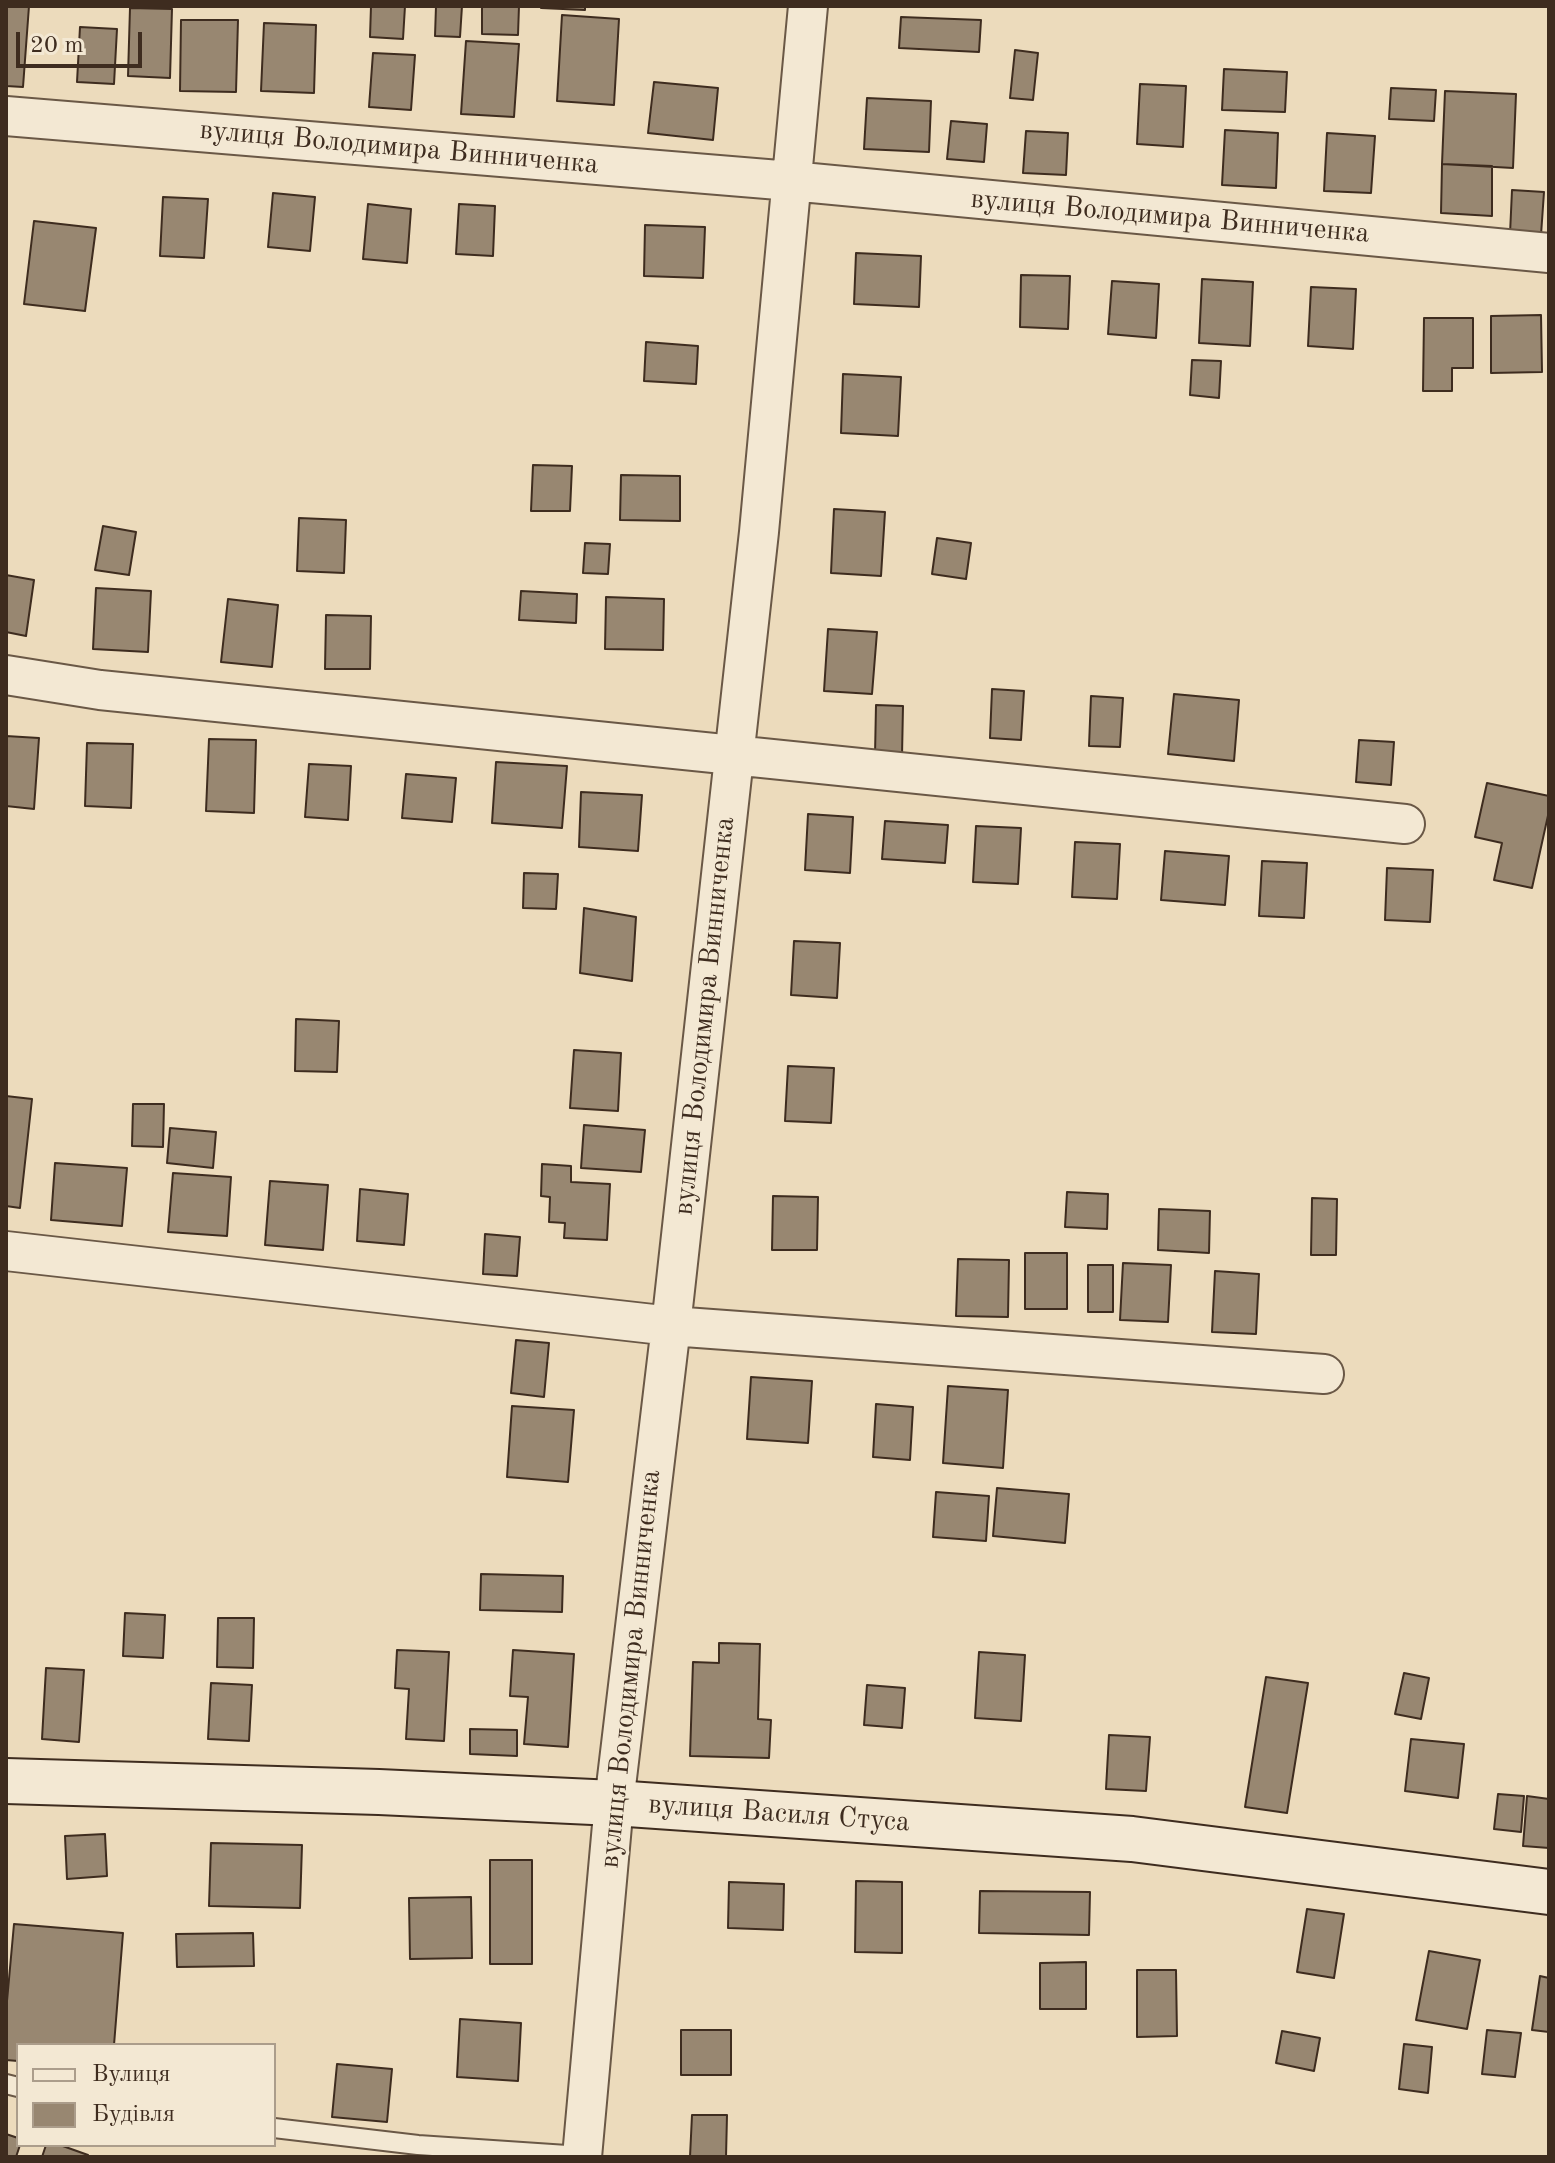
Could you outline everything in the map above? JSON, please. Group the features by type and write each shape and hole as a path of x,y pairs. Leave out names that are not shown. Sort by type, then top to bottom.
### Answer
{"main road":[{"name":"вулиця Василя Стуса","path":"6,1781 379,1792 614,1803 1132,1839 1549,1892"}],"street":[{"name":"вулиця Володимира Винниченка","path":"582,2157 614,1803 671,1326 759,532 808,6"},
{"name":"вулиця Володимира Винниченка","path":"6,116 791,181 1549,253"},
{"path":"6,675 100,690 1405,824"},
{"path":"6,1251 671,1326 1324,1374"}],"lane":[{"path":"276,2128 418,2145 582,2157"}],"building":[{"path":"6,6 29,6 23,87 6,86"},
{"path":"371,6 405,6 403,39 370,37"},
{"path":"436,6 462,6 460,37 435,36"},
{"path":"482,6 519,6 518,35 482,34"},
{"path":"585,6 585,10 541,8"},
{"path":"130,8 172,9 170,78 128,76"},
{"path":"562,15 619,19 614,105 557,101"},
{"path":"901,17 981,20 979,52 899,48"},
{"path":"181,20 238,20 236,92 180,91"},
{"path":"264,23 316,25 314,93 261,91"},
{"path":"80,27 117,29 114,84 77,82"},
{"path":"466,41 519,44 514,117 461,114"},
{"path":"1015,50 1038,53 1033,100 1010,98"},
{"path":"373,53 415,55 411,110 369,107"},
{"path":"1224,69 1287,72 1285,112 1222,110"},
{"path":"654,82 718,88 713,140 648,133"},
{"path":"1140,84 1186,86 1183,147 1137,144"},
{"path":"1391,88 1436,90 1434,121 1389,119"},
{"path":"1445,91 1516,94 1513,168 1442,164"},
{"path":"867,98 931,101 929,152 864,149"},
{"path":"951,121 987,124 984,162 947,159"},
{"path":"1225,130 1278,133 1276,188 1222,185"},
{"path":"1026,131 1068,133 1066,175 1023,173"},
{"path":"1327,133 1375,136 1371,193 1324,191"},
{"path":"1442,164 1492,166 1492,216 1441,213"},
{"path":"1512,190 1544,192 1541,235 1510,234"},
{"path":"273,193 315,197 310,251 268,247"},
{"path":"163,197 208,199 204,258 160,256"},
{"path":"368,204 411,209 407,263 363,259"},
{"path":"459,204 495,206 493,256 456,254"},
{"path":"34,221 96,228 85,311 24,304"},
{"path":"645,225 705,227 703,278 644,276"},
{"path":"856,253 921,256 919,307 854,304"},
{"path":"1021,275 1070,276 1068,329 1020,327"},
{"path":"1202,279 1253,282 1250,346 1199,343"},
{"path":"1112,281 1159,284 1156,338 1108,334"},
{"path":"1311,287 1356,289 1353,349 1308,346"},
{"path":"1541,315 1542,372 1491,373 1491,316"},
{"path":"1424,318 1473,318 1473,368 1452,368 1452,391 1423,391"},
{"path":"646,342 698,346 696,384 644,381"},
{"path":"1192,360 1221,361 1219,398 1190,395"},
{"path":"843,374 901,377 898,436 841,433"},
{"path":"533,465 572,466 570,511 531,511"},
{"path":"621,475 680,476 680,521 620,520"},
{"path":"834,509 885,512 881,576 831,573"},
{"path":"299,518 346,520 344,573 297,571"},
{"path":"103,526 136,532 129,575 95,570"},
{"path":"937,538 971,543 966,579 932,574"},
{"path":"585,543 610,544 608,574 583,573"},
{"path":"6,575 34,580 26,636 6,632"},
{"path":"96,588 151,591 148,652 93,649"},
{"path":"521,591 577,594 576,623 519,620"},
{"path":"606,597 664,599 663,650 605,649"},
{"path":"228,599 278,605 272,667 221,662"},
{"path":"326,615 371,616 370,669 325,669"},
{"path":"828,629 877,632 872,694 824,691"},
{"path":"992,689 1024,691 1021,740 990,738"},
{"path":"1174,694 1239,700 1234,761 1168,754"},
{"path":"1091,696 1123,698 1120,747 1089,746"},
{"path":"876,705 903,706 902,756 875,755"},
{"path":"6,736 39,738 34,809 6,806"},
{"path":"209,739 256,740 254,813 206,811"},
{"path":"1359,740 1394,742 1391,785 1356,782"},
{"path":"87,743 133,744 131,808 85,806"},
{"path":"496,762 567,766 562,828 492,823"},
{"path":"309,764 351,766 348,820 305,817"},
{"path":"406,774 456,778 452,822 402,818"},
{"path":"1487,783 1549,796 1549,811 1532,888 1494,880 1502,843 1475,837"},
{"path":"581,792 642,795 638,851 579,847"},
{"path":"808,814 853,817 850,873 805,870"},
{"path":"885,821 948,825 945,863 882,859"},
{"path":"976,826 1021,828 1018,884 973,882"},
{"path":"1075,842 1120,844 1117,899 1072,897"},
{"path":"1165,851 1229,856 1225,905 1161,900"},
{"path":"1262,861 1307,863 1304,918 1259,916"},
{"path":"1387,868 1433,870 1430,922 1385,920"},
{"path":"524,873 558,874 556,909 523,908"},
{"path":"584,908 636,917 632,981 580,973"},
{"path":"794,941 840,943 837,998 791,995"},
{"path":"296,1019 339,1021 337,1072 295,1071"},
{"path":"574,1050 621,1053 618,1111 570,1108"},
{"path":"788,1066 834,1068 831,1123 785,1121"},
{"path":"6,1096 32,1099 20,1208 6,1206"},
{"path":"133,1104 164,1104 163,1147 132,1146"},
{"path":"584,1125 645,1130 641,1172 581,1168"},
{"path":"170,1128 216,1132 213,1168 167,1163"},
{"path":"55,1163 127,1168 122,1226 51,1220"},
{"path":"542,1164 571,1166 571,1182 610,1184 607,1240 564,1238 565,1223 549,1222 550,1197 541,1196"},
{"path":"173,1173 231,1177 227,1236 168,1232"},
{"path":"270,1181 328,1185 323,1250 265,1245"},
{"path":"360,1189 408,1194 404,1245 357,1241"},
{"path":"1067,1192 1108,1194 1107,1229 1065,1227"},
{"path":"773,1196 818,1197 817,1250 772,1250"},
{"path":"1312,1198 1337,1199 1336,1255 1311,1255"},
{"path":"1159,1209 1210,1211 1209,1253 1158,1250"},
{"path":"485,1234 520,1237 517,1276 483,1274"},
{"path":"1025,1253 1067,1253 1067,1309 1025,1309"},
{"path":"958,1259 1009,1260 1008,1317 956,1316"},
{"path":"1123,1263 1171,1265 1168,1322 1120,1320"},
{"path":"1088,1265 1113,1265 1113,1312 1088,1312"},
{"path":"1215,1271 1259,1274 1256,1334 1212,1332"},
{"path":"516,1340 549,1343 544,1397 511,1393"},
{"path":"751,1377 812,1381 808,1443 747,1439"},
{"path":"948,1386 1008,1390 1003,1468 943,1463"},
{"path":"876,1404 913,1407 910,1460 873,1457"},
{"path":"512,1406 574,1410 568,1482 507,1477"},
{"path":"997,1488 1069,1494 1065,1543 993,1536"},
{"path":"936,1492 989,1496 986,1541 933,1537"},
{"path":"481,1574 563,1576 562,1612 480,1610"},
{"path":"125,1613 165,1615 163,1658 123,1656"},
{"path":"218,1618 254,1618 253,1668 217,1667"},
{"path":"719,1643 760,1644 758,1719 771,1720 769,1758 690,1756 693,1662 719,1663"},
{"path":"397,1650 449,1652 444,1741 406,1739 409,1689 395,1688"},
{"path":"513,1650 574,1654 568,1747 524,1744 528,1697 510,1696"},
{"path":"979,1652 1025,1655 1021,1721 975,1718"},
{"path":"46,1668 84,1670 79,1742 42,1739"},
{"path":"1404,1673 1429,1678 1421,1719 1395,1714"},
{"path":"1266,1677 1308,1683 1287,1813 1245,1807"},
{"path":"211,1683 252,1685 249,1741 208,1739"},
{"path":"867,1685 905,1688 902,1728 864,1725"},
{"path":"470,1729 517,1730 517,1756 470,1754"},
{"path":"1109,1735 1150,1737 1146,1791 1106,1789"},
{"path":"1411,1739 1464,1744 1458,1798 1405,1791"},
{"path":"1498,1794 1524,1796 1521,1832 1494,1829"},
{"path":"1527,1796 1549,1799 1549,1848 1523,1846"},
{"path":"105,1834 107,1876 67,1879 65,1836"},
{"path":"211,1843 302,1845 300,1908 209,1906"},
{"path":"490,1860 532,1860 532,1964 490,1964"},
{"path":"856,1881 902,1882 902,1953 855,1952"},
{"path":"729,1882 784,1884 783,1930 728,1928"},
{"path":"980,1891 1090,1892 1089,1935 979,1933"},
{"path":"471,1897 472,1958 410,1959 409,1898"},
{"path":"1307,1909 1344,1914 1334,1978 1297,1972"},
{"path":"14,1924 123,1933 114,2043 16,2043 16,2061 6,2060 6,2012"},
{"path":"253,1933 254,1966 177,1967 176,1934"},
{"path":"1429,1951 1480,1960 1467,2029 1416,2020"},
{"path":"1086,1962 1086,2009 1040,2009 1040,1963"},
{"path":"1137,1970 1176,1970 1177,2036 1137,2037"},
{"path":"1540,1976 1549,1978 1549,2032 1532,2030"},
{"path":"460,2019 521,2023 518,2081 457,2077"},
{"path":"681,2030 731,2030 731,2075 681,2075"},
{"path":"1487,2030 1521,2033 1515,2077 1482,2074"},
{"path":"1282,2031 1320,2038 1314,2071 1276,2063"},
{"path":"1404,2044 1432,2047 1428,2093 1399,2089"},
{"path":"337,2064 392,2069 387,2122 332,2117"},
{"path":"692,2115 727,2115 726,2157 690,2157"},
{"path":"6,2134 16,2137 16,2147 19,2147 16,2157 6,2157"},
{"path":"45,2147 66,2147 88,2155 88,2157 42,2157"}]}
